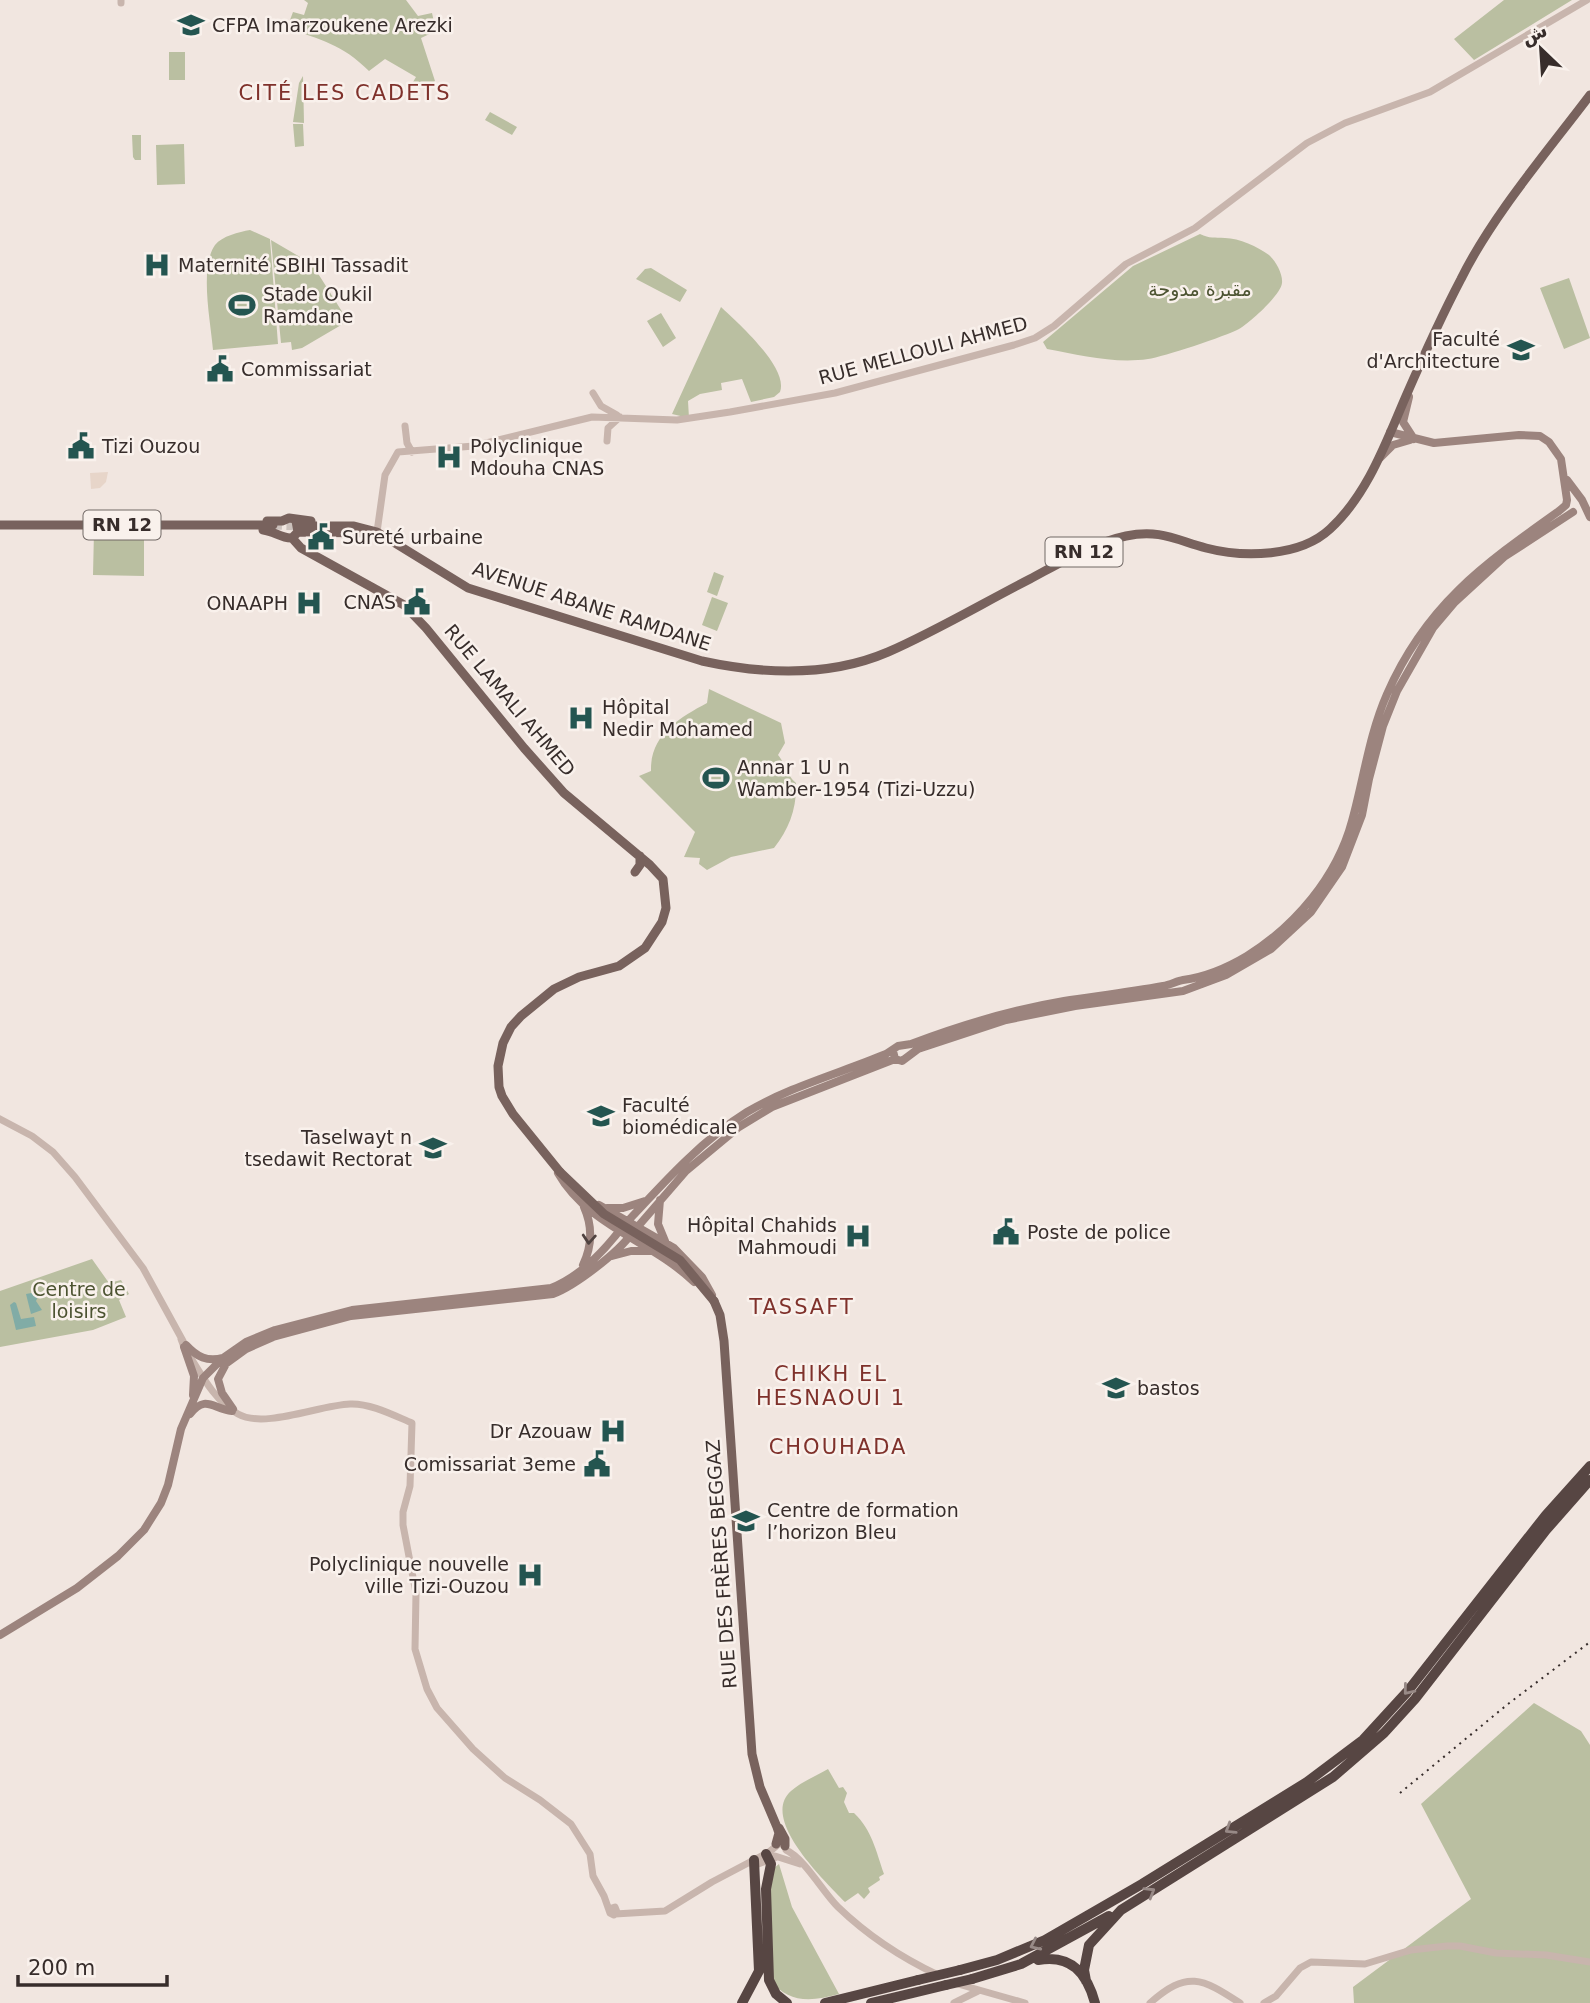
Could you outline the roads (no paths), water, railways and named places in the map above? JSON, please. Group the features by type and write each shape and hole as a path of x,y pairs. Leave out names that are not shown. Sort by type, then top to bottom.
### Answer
{"highway":[{"path":"825,2003 960,1970 1021,1951 1082,1919 1307,1782 1348,1753 1386,1717 1546,1515 1590,1466"},
{"path":"1021,1964 1121,1910 1333,1777 1366,1751 1415,1699 1545,1530 1590,1480"},
{"path":"777,1852 766,1889 769,1980 776,1994 788,2003"},
{"path":"742,2003 759,1971 754,1863"},
{"path":"1096,2003 1084,1970 1089,1945 1121,1910"},
{"path":"871,2003 972,1979 1021,1964 1060,1958 1068,1962 1086,1981"}],"main road":[{"name":"RN 12","path":"1378,460 1461,278 1479,245 1590,96"},
{"path":"1412,384 1403,422 1413,439"},
{"path":"1391,432 1434,443 1519,435 1540,436 1557,450 1565,481 1566,503 1579,515"},
{"path":"1378,460 1393,445 1413,439"},
{"name":"AVENUE ABANE RAMDANE","path":"278,523 289,518 296,521 363,524 373,527 468,588 702,661 734,668 768,671 836,667 886,653 1065,561 1108,541 1127,536 1154,532 1207,548 1245,554 1301,545 1328,531 1351,506 1378,460"},
{"path":"894,1055 896,1047 906,1050 1012,1012 1211,982 1271,950 1311,912 1330,887 1354,841 1383,726 1397,691 1433,628 1455,602 1495,565 1579,515 1583,505 1565,481"},
{"path":"1550,518 1559,505 1565,481"},
{"path":"1182,986 1245,957 1285,928 1312,899 1345,842 1352,824 1363,769 1387,694 1416,640 1455,592 1478,570 1550,518 1570,496 1578,496"},
{"path":"296,521 298,532"},
{"name":"RN 12","path":"0,525 36,530 60,526 278,523"},
{"path":"278,523 281,535 298,532 377,532"},
{"name":"RN 12","path":"185,524 196,529 270,531 281,535"},
{"name":"RUE LAMALI AHMED","path":"298,532 296,545 404,605 564,793 663,878 666,908 662,922 645,948 619,966 567,982 531,1006 511,1027 503,1043 498,1058 499,1087 513,1114 557,1169"},
{"name":"RUE LAMALI AHMED","path":"298,532 301,543 321,558"},
{"path":"300,559 303,552 309,552"},
{"path":"635,872 640,865 639,856"},
{"path":"894,1055 902,1061 906,1050"},
{"path":"0,1635 77,1588 132,1544 160,1503 173,1466 181,1429 199,1389 206,1378 226,1360 258,1337 308,1320 372,1307 539,1291 561,1284 629,1229 650,1197 720,1131 747,1112 781,1096 894,1055"},
{"path":"184,1344 201,1358 226,1360 273,1337 351,1316 553,1294 573,1284 600,1262 629,1229 717,1144 755,1117 772,1107 894,1055"},
{"path":"557,1169 567,1187 599,1218 665,1241 702,1277 714,1301"},
{"path":"557,1169 565,1172 603,1208 672,1262 714,1301"},
{"path":"557,1169 604,1214 680,1260 714,1301"},
{"path":"603,1208 633,1206 650,1197"},
{"path":"661,1198 658,1224 665,1241"},
{"path":"578,1272 590,1243 589,1219 582,1204"},
{"path":"600,1262 631,1251 656,1251"},
{"name":"RUE DES FRÈRES BEGGAZ","path":"714,1301 720,1315 724,1341 752,1754 760,1787 785,1839 777,1852"},
{"path":"184,1344 195,1384 191,1405"},
{"path":"226,1360 219,1380 222,1393 233,1410"},
{"path":"181,1429 197,1406 205,1403 233,1410"}],"street":[{"name":"RUE MELLOULI AHMED","path":"377,532 385,475 398,452 474,446 592,417 677,420 835,393 1035,338 1054,326 1126,264 1195,228 1307,143 1345,123 1430,92 1587,0"},
{"path":"593,393 601,406 621,417"},
{"path":"607,441 608,428 621,417"},
{"path":"405,426 412,452"},
{"path":"0,1119 32,1136 53,1152 75,1177 142,1268 184,1344 221,1401 241,1416 251,1419 269,1418 354,1404 412,1423 410,1486 403,1512 403,1525 416,1593 415,1650 428,1689 437,1708 473,1749 505,1778 540,1800 571,1825 590,1854 593,1876 614,1909 629,1913 665,1911 777,1852 804,1866 837,1906 896,1951 925,1969 978,1991 1025,2003"},
{"path":"1264,2003 1276,1996 1300,1968 1311,1962 1365,1964 1411,1950 1447,1945 1496,1953 1546,1955 1590,1962"},
{"path":"1150,2003 1178,1983 1195,1981 1209,1983 1237,2002"},
{"path":"954,2003 978,1991"}],"water":[{"path":"26,1294 39,1294 36,1301 42,1310 31,1314"},
{"path":"14,1302 21,1319 34,1317 36,1326 16,1330 10,1305"}],"tunnel":[{"path":"273,525 303,526"}],"railway":[{"path":"1400,1793 1508,1704 1590,1642"}],"place":[{"name":"CFPA Imarzoukene Arezki","path":"191,25"},
{"name":"Maternité SBIHI Tassadit","path":"157,265"},
{"name":"Stade Oukil Ramdane","path":"242,305"},
{"name":"Faculté d'Architecture","path":"1521,350"},
{"name":"Commissariat","path":"220,369"},
{"name":"Tizi Ouzou","path":"81,446"},
{"name":"Polyclinique Mdouha CNAS","path":"449,457"},
{"name":"Sureté urbaine","path":"321,537"},
{"name":"CNAS","path":"417,602"},
{"name":"ONAAPH","path":"309,603"},
{"name":"Hôpital Nedir Mohamed","path":"581,718"},
{"name":"Annar 1 U n Wamber-1954 (Tizi-Uzzu)","path":"716,778"},
{"name":"Faculté biomédicale","path":"601,1116"},
{"name":"Taselwayt n tsedawit Rectorat","path":"433,1148"},
{"name":"Poste de police","path":"1006,1232"},
{"name":"Hôpital Chahids Mahmoudi","path":"858,1236"},
{"name":"bastos","path":"1116,1388"},
{"name":"Dr Azouaw","path":"613,1431"},
{"name":"Comissariat 3eme","path":"597,1464"},
{"name":"Centre de formation l’horizon Bleu","path":"746,1521"},
{"name":"Polyclinique nouvelle ville Tizi-Ouzou","path":"530,1575"}],"district":[{"name":"CITÉ LES CADETS","path":"345,93"},
{"name":"TASSAFT","path":"802,1307"},
{"name":"CHIKH EL HESNAOUI 1","path":"831,1386"},
{"name":"CHOUHADA","path":"838,1447"}],"park label":[{"name":"مقبرة مدوحة","path":"1200,289"},
{"name":"Centre de loisirs","path":"79,1300"}]}
